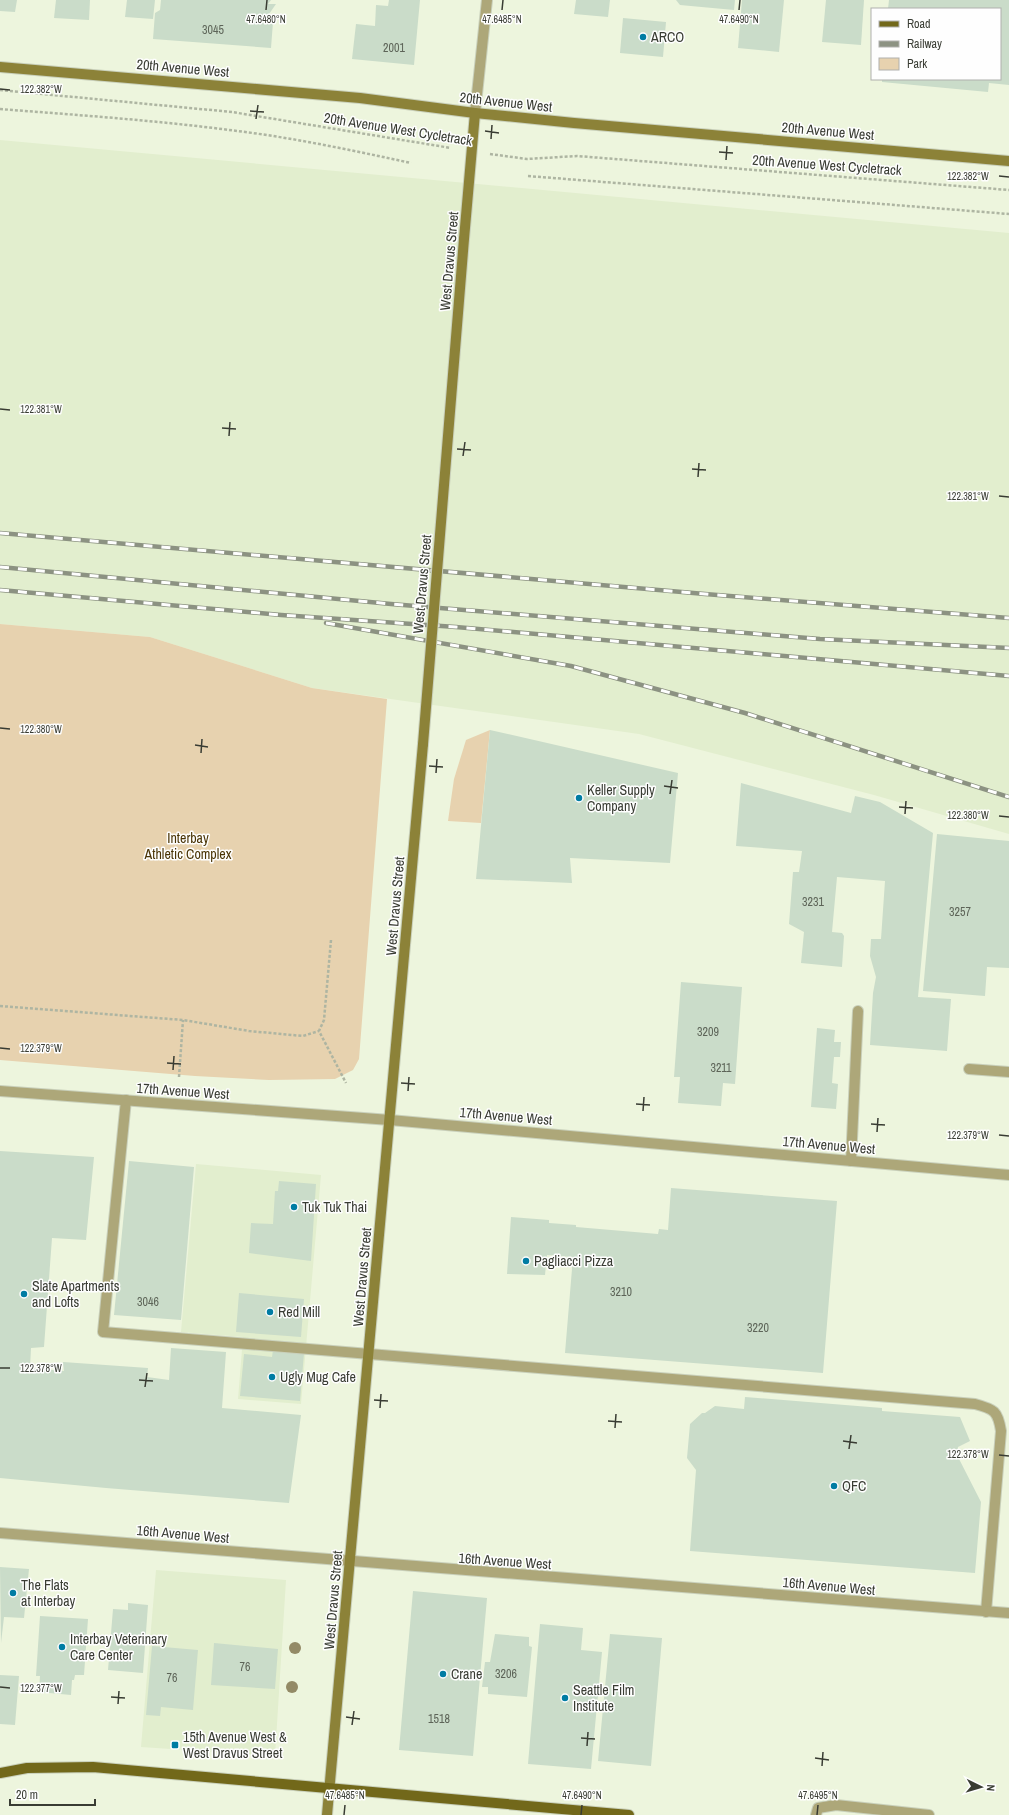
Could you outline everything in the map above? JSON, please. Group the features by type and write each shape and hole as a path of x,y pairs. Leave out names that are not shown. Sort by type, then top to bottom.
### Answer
{"main road":[{"name":"20th Avenue West","path":"0,66 360,98 475,113 1009,161"},
{"name":"West Dravus Street","path":"327,1815 423,744 475,113"},
{"path":"0,1773 27,1768 93,1767 629,1815"}],"street":[{"name":"West Dravus Street","path":"475,113 486,0"},
{"path":"851,1161 858,1011"},
{"path":"969,1069 1009,1072"},
{"name":"17th Avenue West","path":"0,1091 390,1120 1009,1175"},
{"path":"126,1100 103,1332 663,1377 975,1404 991,1408 1000,1420 1001,1431 986,1612"},
{"name":"16th Avenue West","path":"0,1533 350,1562 1009,1613"},
{"path":"816,1815 818,1808 836,1805 929,1815"}],"path":[{"name":"20th Avenue West Cycletrack","path":"0,90 232,112 413,143 527,159 577,156 1009,190"},
{"path":"0,108 230,130 331,145 411,163"},
{"path":"528,176 1009,214"},
{"path":"0,1006 183,1020 249,1031 303,1036 319,1031 324,1020 331,940"},
{"path":"179,1077 183,1020"},
{"path":"319,1031 346,1083"}],"shaded area":[{"path":"0,140 1009,233 1009,834 874,795 639,734 312,688 150,637 0,624"},
{"path":"196,1164 321,1175 301,1404 238,1399 243,1337 181,1332"},
{"path":"156,1570 286,1580 275,1756 141,1747"}],"green space":[{"name":"Interbay Athletic Complex","path":"0,624 150,637 312,688 387,699 359,1059 353,1070 335,1079 269,1080 195,1076 0,1060"},
{"path":"490,730 481,823 448,821 454,779 466,740"}],"building":[{"path":"0,0 17,0 15,12 0,11"},
{"path":"56,0 90,0 89,20 54,18"},
{"path":"127,0 155,0 153,19 125,17"},
{"path":"161,0 271,0 268,4 276,4 267,17 273,22 271,48 153,39 155,13 160,10"},
{"path":"389,0 420,0 414,65 352,59 356,24 375,26 376,5 388,6"},
{"path":"576,0 610,0 608,17 574,14"},
{"path":"676,0 735,0 734,10 680,5"},
{"path":"742,0 784,0 779,52 738,48"},
{"path":"826,0 864,0 861,45 822,42"},
{"path":"889,0 1009,0 1009,85 989,83 988,92 882,82 882,80 1001,80 1001,8 888,8"},
{"name":"ARCO","path":"623,18 666,22 663,57 620,53"},
{"name":"Keller Supply Company","path":"490,730 678,773 670,863 570,858 572,883 476,879"},
{"path":"741,783 851,813 855,796 880,802 933,833 918,997 951,999 947,1051 870,1045 873,993 876,977 870,956 871,939 881,939 885,881 837,877 832,932 842,933 844,936 842,967 801,963 804,932 789,924 793,872 799,872 802,851 736,846"},
{"path":"937,834 1009,841 1009,968 987,967 985,996 923,991"},
{"path":"681,982 742,987 735,1084 723,1083 721,1106 678,1103 680,1077 674,1077"},
{"path":"817,1028 835,1030 834,1042 841,1042 840,1057 834,1057 832,1083 838,1084 836,1109 811,1107"},
{"name":"Slate Apartments and Lofts","path":"0,1151 94,1157 86,1240 52,1238 44,1347 31,1348 30,1368 64,1371 63,1362 148,1368 147,1377 169,1380 171,1348 226,1352 222,1408 301,1415 289,1503 0,1478"},
{"path":"129,1161 194,1167 181,1320 114,1315"},
{"name":"Tuk Tuk Thai","path":"279,1181 316,1184 311,1261 249,1253 251,1223 273,1224 275,1191 278,1191"},
{"path":"671,1188 837,1201 823,1373 565,1353 573,1257 547,1255 545,1275 507,1274 511,1217 549,1220 549,1223 576,1225 576,1227 658,1234 659,1229 668,1230"},
{"name":"Red Mill","path":"239,1293 304,1299 301,1337 236,1332"},
{"name":"Ugly Mug Cafe","path":"273,1350 304,1353 300,1401 240,1396 244,1354 272,1357"},
{"name":"QFC","path":"745,1397 882,1408 882,1411 960,1417 970,1441 958,1447 957,1455 981,1502 975,1573 690,1551 696,1470 687,1458 690,1424 702,1413 705,1413 715,1406 744,1409"},
{"name":"The Flats at Interbay","path":"0,1567 29,1569 24,1618 4,1617 1,1643"},
{"name":"Crane","path":"413,1591 487,1598 473,1756 399,1750"},
{"path":"128,1603 148,1605 143,1673 108,1670 113,1609 128,1610"},
{"name":"Interbay Veterinary Care Center","path":"40,1616 88,1619 84,1675 75,1675 74,1680 72,1680 71,1695 39,1692 40,1676 36,1676"},
{"name":"Seattle Film Institute","path":"540,1624 583,1628 581,1650 602,1652 591,1769 528,1764"},
{"path":"495,1634 529,1637 529,1646 532,1647 527,1697 488,1694 488,1687 482,1687 485,1662 490,1662"},
{"path":"610,1634 662,1638 651,1766 598,1761"},
{"path":"214,1643 278,1649 275,1689 211,1685"},
{"path":"152,1646 198,1650 193,1710 161,1707 160,1716 146,1715"},
{"path":"0,1675 19,1676 15,1725 0,1724"}],"railway":[{"path":"0,533 705,594 1009,618"},
{"path":"0,567 391,604 820,639 1009,648"},
{"path":"0,590 281,615 456,627 1009,676"},
{"path":"326,623 571,666 745,713 1009,797"}],"place":[{"name":"ARCO","path":"643,37"},
{"name":"Keller Supply Company","path":"579,798"},
{"name":"Tuk Tuk Thai","path":"294,1207"},
{"name":"Pagliacci Pizza","path":"526,1261"},
{"name":"Slate Apartments and Lofts","path":"24,1294"},
{"name":"Red Mill","path":"270,1312"},
{"name":"Ugly Mug Cafe","path":"272,1377"},
{"name":"QFC","path":"834,1486"},
{"name":"The Flats at Interbay","path":"13,1593"},
{"name":"Interbay Veterinary Care Center","path":"62,1647"},
{"name":"Crane","path":"443,1674"},
{"name":"Seattle Film Institute","path":"565,1698"},
{"name":"15th Avenue West & West Dravus Street","path":"175,1745"}]}
